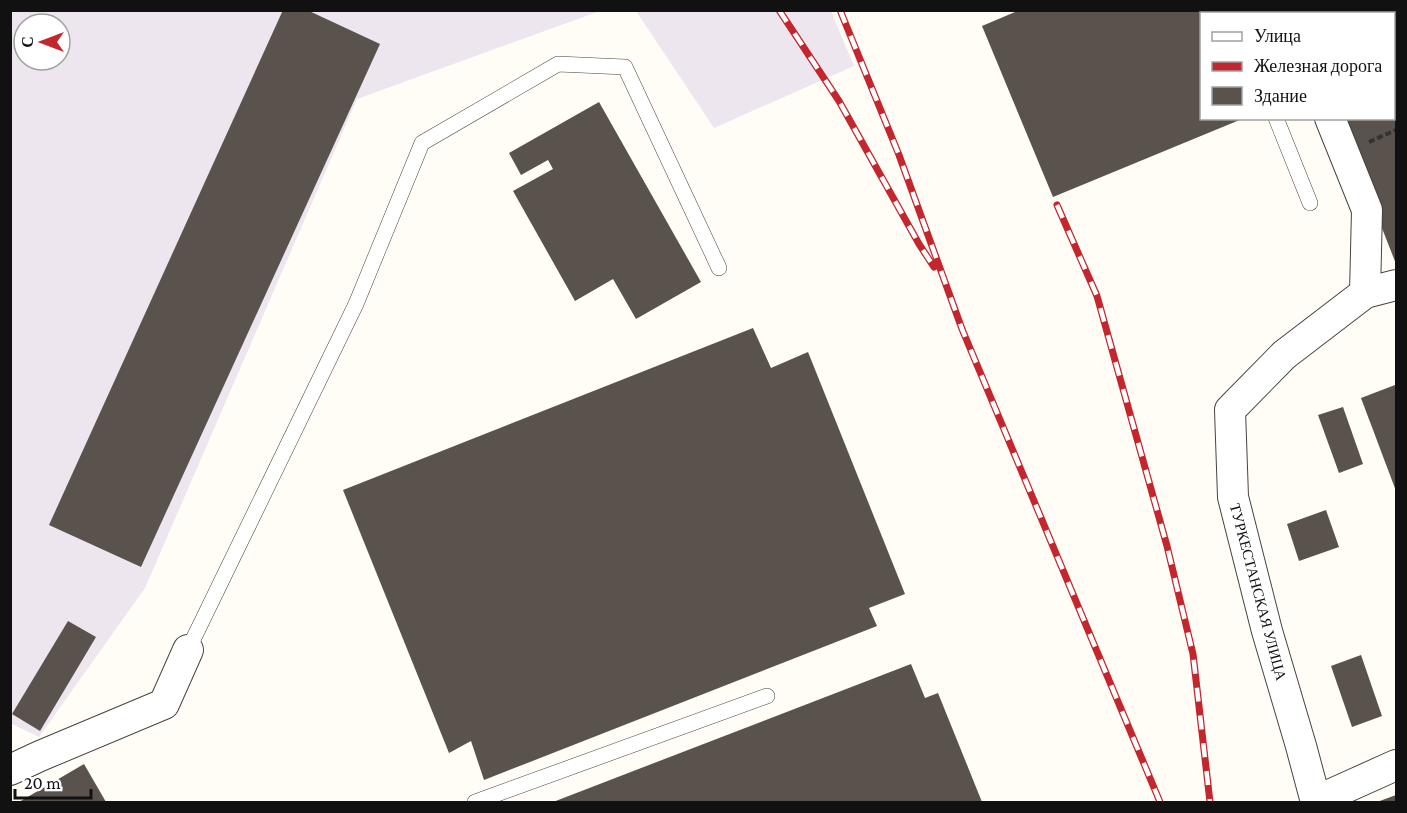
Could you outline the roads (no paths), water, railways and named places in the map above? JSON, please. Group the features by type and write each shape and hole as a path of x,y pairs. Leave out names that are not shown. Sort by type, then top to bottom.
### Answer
{"street":[{"path":"1331,120 1367,210 1365,293"},
{"name":"ТУРКЕСТАНСКАЯ УЛИЦА","path":"1316,802 1267,631 1233,497 1230,410 1284,355 1365,293 1396,285"},
{"path":"10,770 164,704 188,650"},
{"path":"1316,802 1396,765"}],"lane":[{"path":"188,650 356,304 422,143 558,64 625,67 719,268"},
{"path":"1277,120 1310,203"},
{"path":"475,802 767,696"}],"railway":[{"path":"779,10 839,101 934,267"},
{"path":"840,10 899,155 962,329 1160,802"},
{"path":"1057,205 1097,296 1167,546 1193,654 1210,802"}]}
